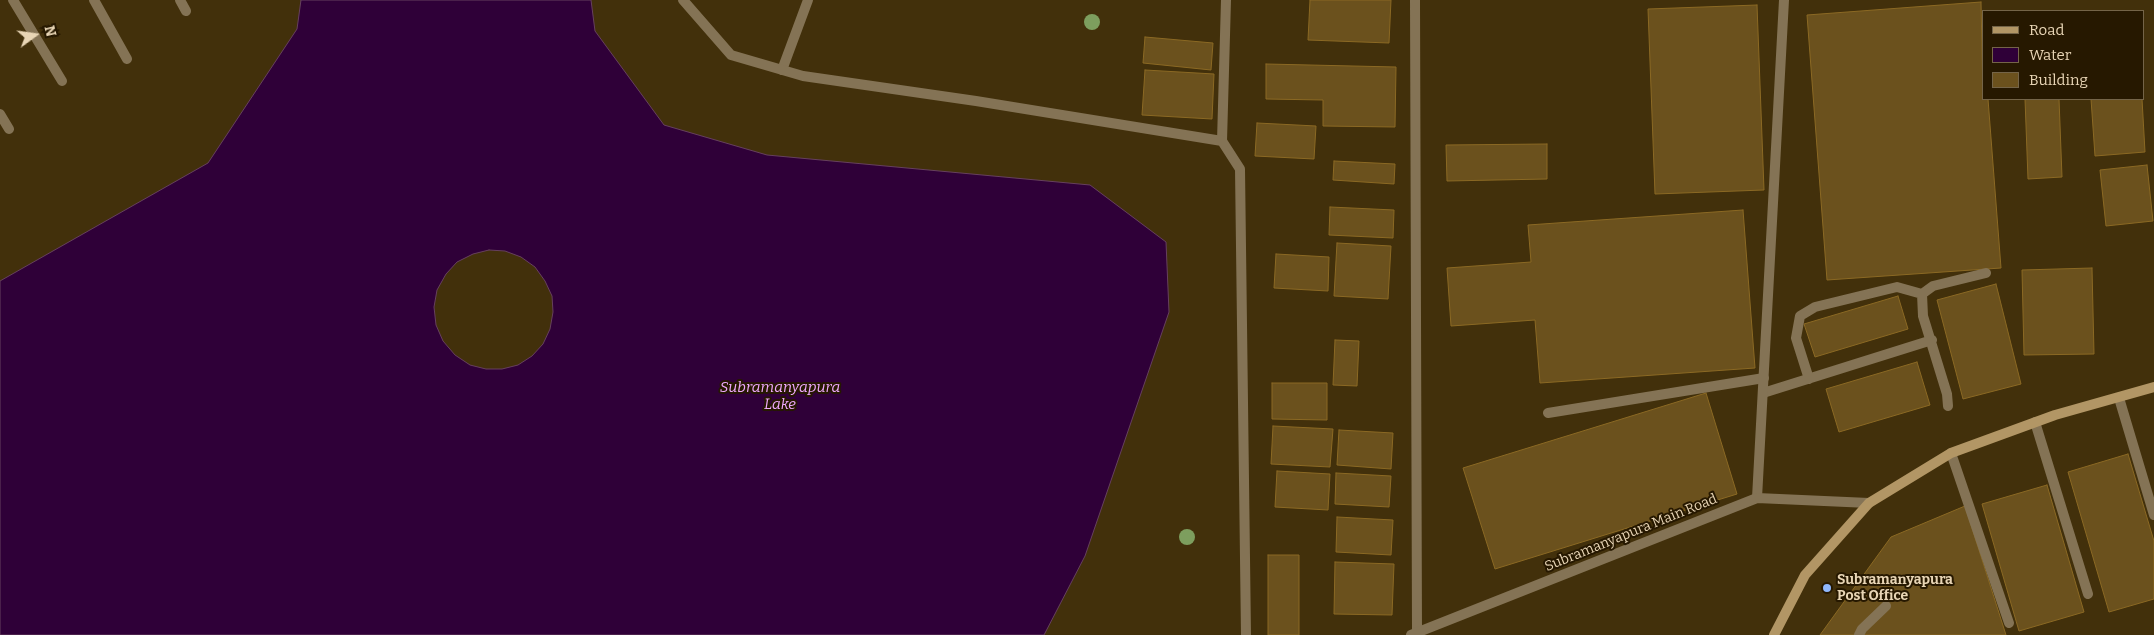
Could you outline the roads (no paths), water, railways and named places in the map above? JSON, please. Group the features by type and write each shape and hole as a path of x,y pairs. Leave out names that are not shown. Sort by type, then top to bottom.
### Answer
{"main road":[{"path":"1774,635 1805,576 1869,503 1951,453 2056,415 2154,387"}],"street":[{"path":"13,0 62,81"},
{"path":"94,0 127,59"},
{"path":"180,0 186,11"},
{"path":"683,0 732,55 803,76 976,101 1222,142"},
{"path":"782,70 808,0"},
{"path":"1226,0 1222,142 1240,169 1246,635"},
{"path":"1414,634 1415,0"},
{"path":"1757,498 1784,0"},
{"path":"0,114 9,129"},
{"path":"1809,379 1796,338 1800,316 1816,307 1897,288 1922,294 1933,286 1986,273"},
{"path":"1922,294 1924,316 1947,394 1948,406"},
{"path":"1763,393 1932,340"},
{"path":"1548,413 1764,378"},
{"path":"2119,398 2154,515"},
{"path":"2035,422 2088,594"},
{"path":"1951,453 2009,622"},
{"name":"Subramanyapura Main Road","path":"1414,634 1757,498 1869,503"},
{"path":"1859,635 1862,629 1886,606"}],"water":[{"name":"Subramanyapura Lake","path":"301,0 591,0 595,31 664,125 767,155 1090,185 1166,242 1169,312 1085,556 1044,635 0,635 0,281 208,163 297,29","holes":["489,250 505,251 521,257 535,267 545,281 552,296 553,312 550,329 543,344 532,356 518,365 502,369 486,369 470,365 455,355 443,341 436,325 434,307 437,290 446,274 457,262 473,254"]}],"place":[{"name":"Subramanyapura Post Office","path":"1827,588"}]}
